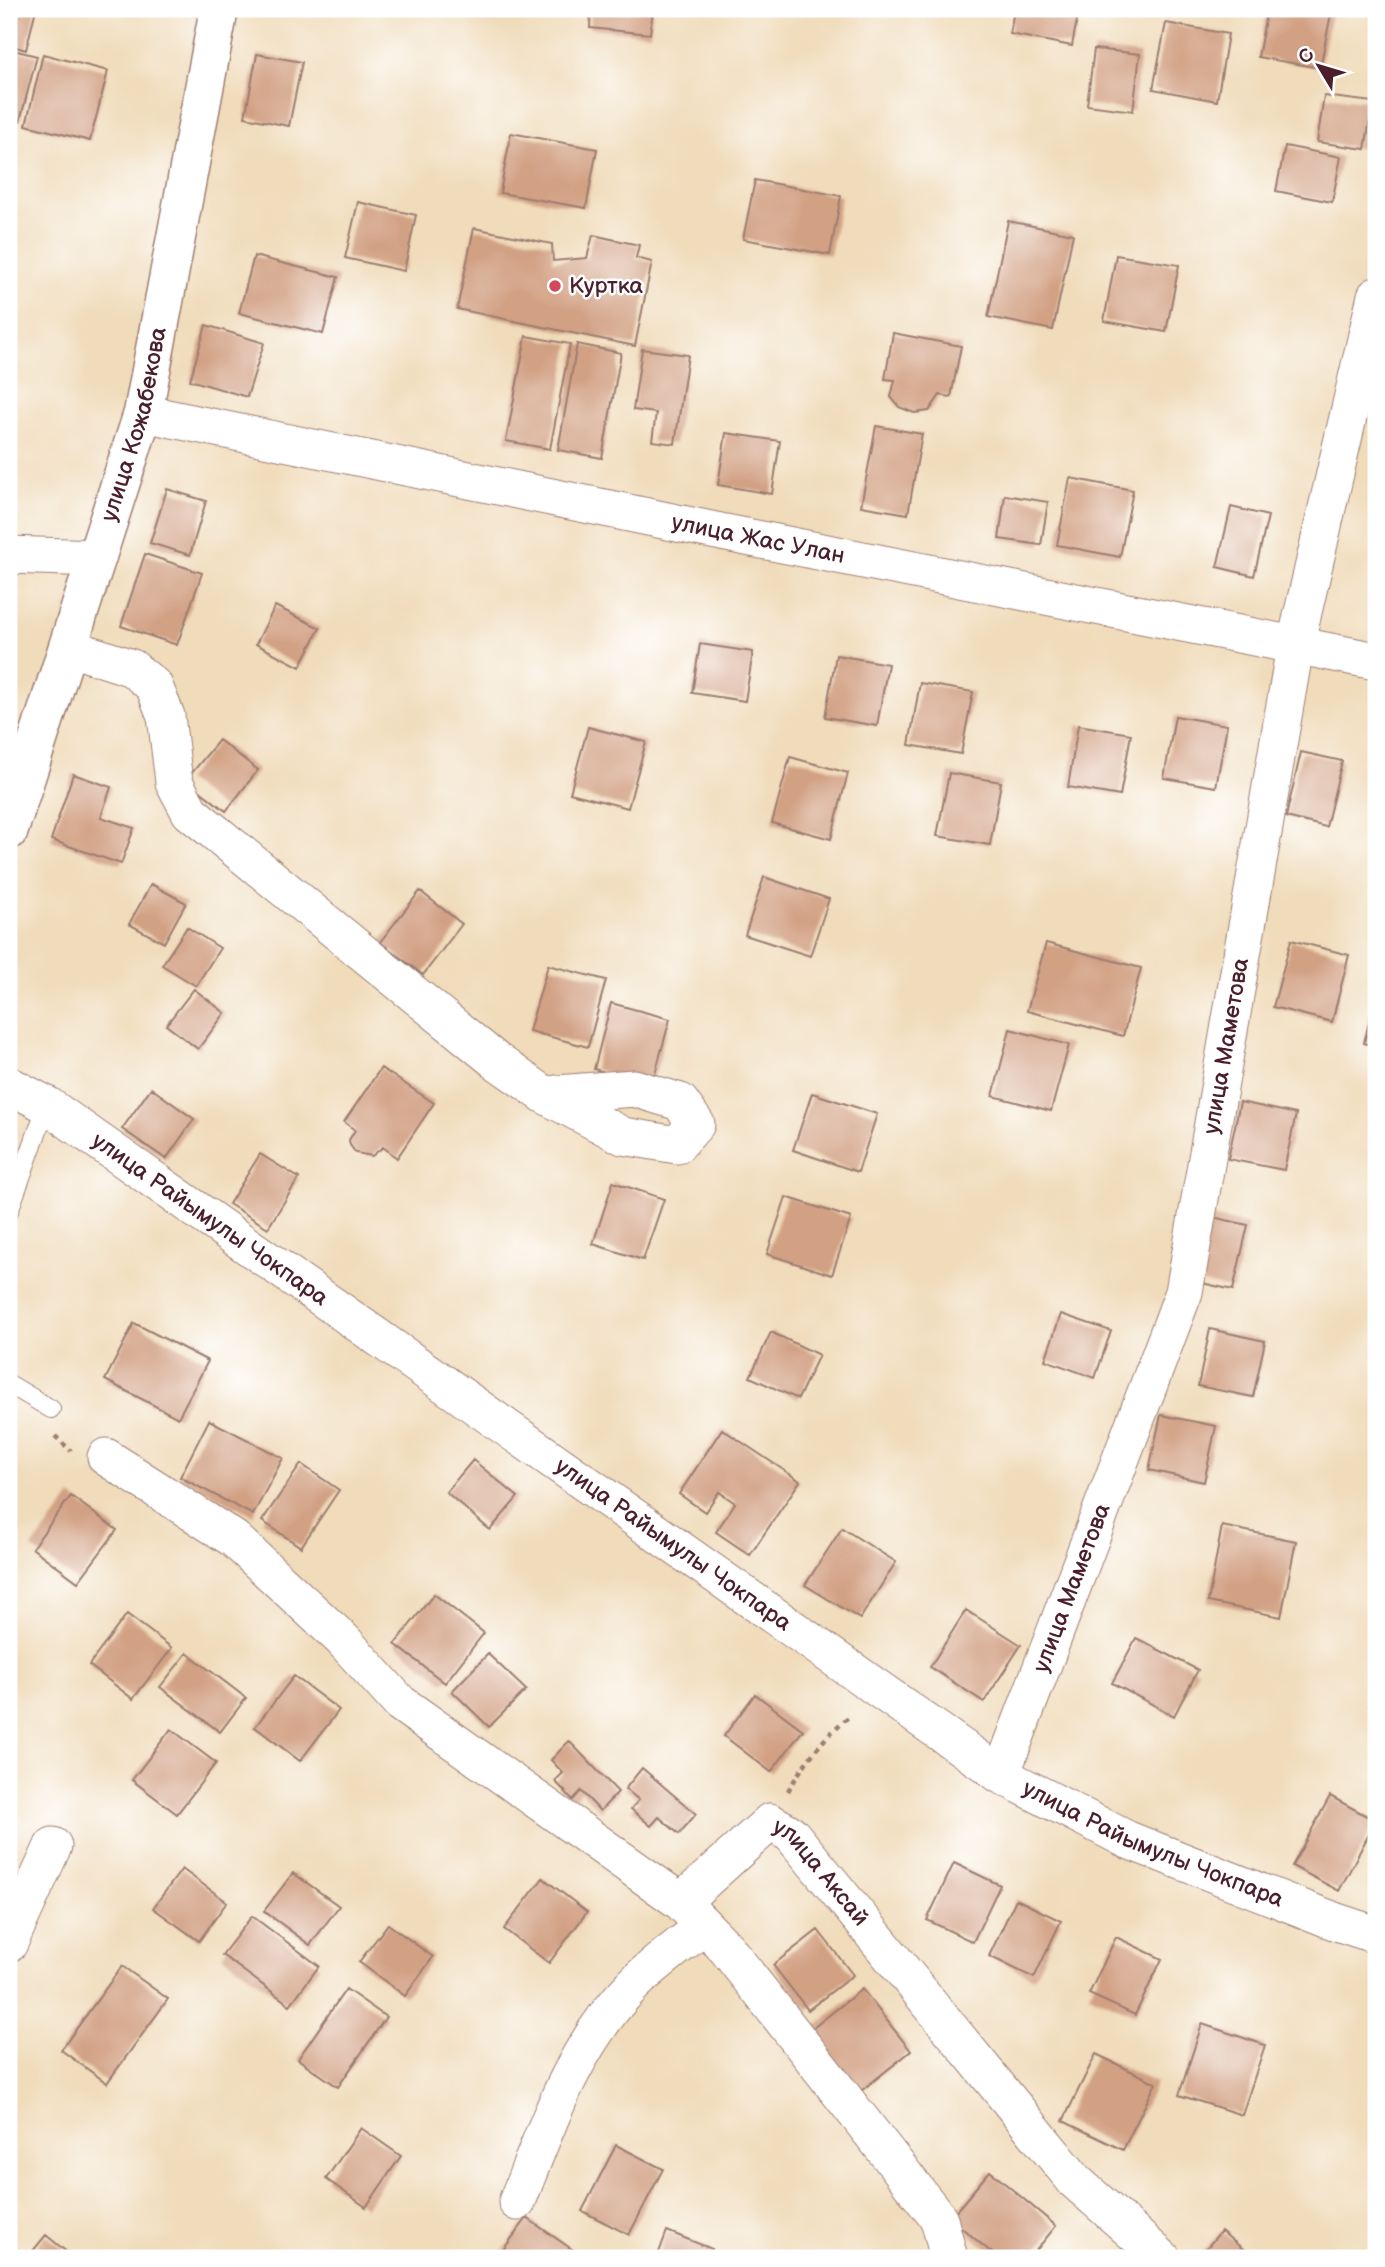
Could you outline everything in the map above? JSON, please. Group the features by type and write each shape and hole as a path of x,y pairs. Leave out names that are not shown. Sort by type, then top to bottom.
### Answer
{"main road":[{"name":"улица Кожабекова","path":"9,830 143,413 219,9"}],"street":[{"name":"улица Маметова","path":"1001,1775 1184,1292 1295,647 1376,296"},
{"name":"улица Жас Улан","path":"143,413 721,533 1376,661"},
{"path":"9,555 97,558"},
{"path":"68,647 132,668 154,686 166,716 174,782 190,812 495,1060 545,1096"},
{"name":"улица Райымулы Чокпара","path":"9,1085 47,1105 1001,1775 1128,1840 1376,1935"},
{"path":"106,1457 234,1539 343,1640 400,1703 692,1914 726,1948 939,2219 949,2258"},
{"name":"улица Аксай","path":"517,2202 559,2094 597,2027 770,1822 791,1834 1075,2181 1162,2258"},
{"path":"9,1943 53,1846"}],"lane":[{"path":"9,1211 47,1105"},
{"path":"9,1384 51,1409"}],"path":[{"path":"770,1822 803,1765 840,1724 881,1692"}],"building":[{"path":"9,9 36,9 26,50 9,45"},
{"path":"591,9 653,9 650,34 590,28"},
{"path":"1014,9 1079,9 1072,46 1010,34"},
{"path":"1267,9 1332,9 1320,68 1258,57"},
{"path":"1166,23 1228,34 1217,101 1153,89"},
{"path":"9,49 37,56 20,121 9,118"},
{"path":"1094,49 1140,54 1133,111 1087,105"},
{"path":"43,54 108,71 90,141 26,125"},
{"path":"257,54 302,62 289,126 245,117"},
{"path":"1324,96 1373,102 1365,149 1317,142"},
{"path":"511,133 597,149 586,208 500,193"},
{"path":"1285,146 1341,157 1332,202 1276,191"},
{"path":"755,180 841,196 830,255 743,239"},
{"path":"358,202 416,215 404,271 345,258"},
{"path":"1008,221 1073,234 1053,330 988,317"},
{"name":"Куртка","path":"474,228 552,244 553,261 587,258 593,235 639,245 636,258 652,262 635,346 457,309"},
{"path":"1116,255 1179,265 1166,332 1104,321"},
{"path":"254,256 338,277 323,334 239,313"},
{"path":"206,325 264,343 247,397 190,380"},
{"path":"893,333 961,346 951,397 940,395 929,411 914,413 899,407 891,397 895,380 885,379"},
{"path":"526,336 570,344 550,449 506,441"},
{"path":"577,344 621,353 602,458 558,450"},
{"path":"642,349 688,355 675,444 652,441 656,413 633,410"},
{"path":"876,426 922,434 908,514 861,506"},
{"path":"726,433 780,441 772,494 718,485"},
{"path":"1070,478 1133,490 1120,557 1057,545"},
{"path":"167,489 206,501 190,555 150,543"},
{"path":"1005,495 1048,502 1041,545 999,539"},
{"path":"1231,507 1268,516 1254,576 1217,567"},
{"path":"145,554 202,573 177,645 121,626"},
{"path":"275,606 320,628 300,667 256,644"},
{"path":"700,644 753,652 745,701 692,693"},
{"path":"836,655 888,664 877,726 825,717"},
{"path":"920,683 973,692 961,754 909,745"},
{"path":"1175,716 1227,725 1216,787 1164,778"},
{"path":"1078,725 1131,734 1120,796 1068,787"},
{"path":"588,727 646,742 628,808 570,793"},
{"path":"219,740 258,770 226,811 186,780"},
{"path":"1301,752 1342,761 1326,827 1286,817"},
{"path":"790,757 848,773 831,839 772,823"},
{"path":"949,773 1001,782 990,845 937,836"},
{"path":"73,774 111,787 101,817 134,828 121,864 51,840"},
{"path":"764,877 829,899 810,956 745,935"},
{"path":"151,884 186,903 164,943 129,924"},
{"path":"420,891 462,924 423,975 380,942"},
{"path":"187,927 220,948 196,986 162,965"},
{"path":"1291,940 1349,955 1332,1022 1273,1007"},
{"path":"1046,943 1141,968 1123,1036 1027,1011"},
{"path":"548,965 606,980 588,1047 529,1031"},
{"path":"194,989 225,1013 198,1049 166,1025"},
{"path":"1376,998 1376,1047 1364,1043"},
{"path":"611,1003 670,1019 652,1085 594,1069"},
{"path":"1010,1029 1069,1045 1051,1111 993,1096"},
{"path":"381,1068 434,1103 397,1158 383,1147 372,1156 356,1153 349,1140 355,1130 344,1122"},
{"path":"151,1088 194,1119 166,1159 122,1129"},
{"path":"812,1093 877,1114 858,1172 793,1150"},
{"path":"1240,1102 1296,1114 1284,1170 1228,1159"},
{"path":"260,1154 299,1178 268,1228 229,1204"},
{"path":"613,1182 664,1199 643,1260 593,1244"},
{"path":"786,1197 851,1218 832,1275 767,1254"},
{"path":"1208,1216 1248,1225 1233,1290 1193,1281"},
{"path":"1061,1314 1111,1331 1095,1378 1045,1360"},
{"path":"134,1323 208,1361 178,1418 105,1380"},
{"path":"1210,1329 1265,1341 1253,1397 1198,1386"},
{"path":"771,1332 819,1355 798,1399 750,1377"},
{"path":"1161,1415 1216,1426 1204,1482 1149,1470"},
{"path":"209,1420 283,1458 253,1515 180,1477"},
{"path":"722,1429 800,1481 750,1555 716,1532 735,1503 719,1492 705,1512 679,1494"},
{"path":"473,1460 518,1497 490,1530 446,1492"},
{"path":"301,1464 339,1490 301,1547 262,1521"},
{"path":"71,1496 117,1530 78,1582 32,1548"},
{"path":"1222,1526 1296,1541 1281,1617 1208,1602"},
{"path":"842,1528 896,1562 860,1619 805,1585"},
{"path":"434,1594 484,1633 445,1683 395,1644"},
{"path":"966,1610 1021,1645 984,1702 930,1667"},
{"path":"127,1614 172,1648 133,1699 89,1665"},
{"path":"1136,1638 1198,1670 1174,1716 1112,1683"},
{"path":"187,1653 246,1698 220,1732 160,1687"},
{"path":"488,1654 526,1690 489,1727 452,1691"},
{"path":"294,1676 339,1710 300,1761 255,1727"},
{"path":"755,1694 803,1730 771,1772 724,1736"},
{"path":"171,1729 216,1763 177,1814 132,1780"},
{"path":"569,1741 618,1792 600,1811 581,1791 573,1800 555,1781 563,1773 551,1760"},
{"path":"642,1768 696,1814 679,1834 659,1817 651,1826 631,1809 639,1800 625,1789"},
{"path":"1330,1796 1376,1821 1339,1891 1292,1866"},
{"path":"954,1863 1000,1885 973,1942 927,1920"},
{"path":"182,1869 227,1902 199,1941 153,1908"},
{"path":"293,1873 339,1906 310,1945 264,1911"},
{"path":"543,1878 587,1912 549,1963 504,1929"},
{"path":"1016,1899 1061,1921 1034,1978 989,1956"},
{"path":"252,1916 319,1966 290,2005 222,1955"},
{"path":"388,1924 433,1957 405,1996 359,1962"},
{"path":"818,1930 853,1975 808,2010 773,1965"},
{"path":"1116,1937 1162,1959 1135,2015 1089,1994"},
{"path":"122,1966 168,1999 107,2083 61,2050"},
{"path":"346,1989 386,2017 338,2087 298,2059"},
{"path":"862,1989 911,2051 852,2098 803,2036"},
{"path":"1202,2024 1265,2045 1242,2115 1179,2095"},
{"path":"1096,2054 1156,2083 1123,2150 1063,2121"},
{"path":"361,2128 401,2156 366,2207 326,2179"},
{"path":"616,2145 663,2169 629,2235 582,2211"},
{"path":"990,2171 1056,2226 1030,2258 998,2258 950,2218"},
{"path":"527,2218 573,2250 567,2258 497,2258"},
{"path":"667,2231 712,2249 709,2258 657,2258"},
{"path":"1221,2231 1254,2258 1198,2258"},
{"path":"46,2235 74,2258 27,2258"}],"place":[{"name":"Куртка","path":"555,286"}]}
